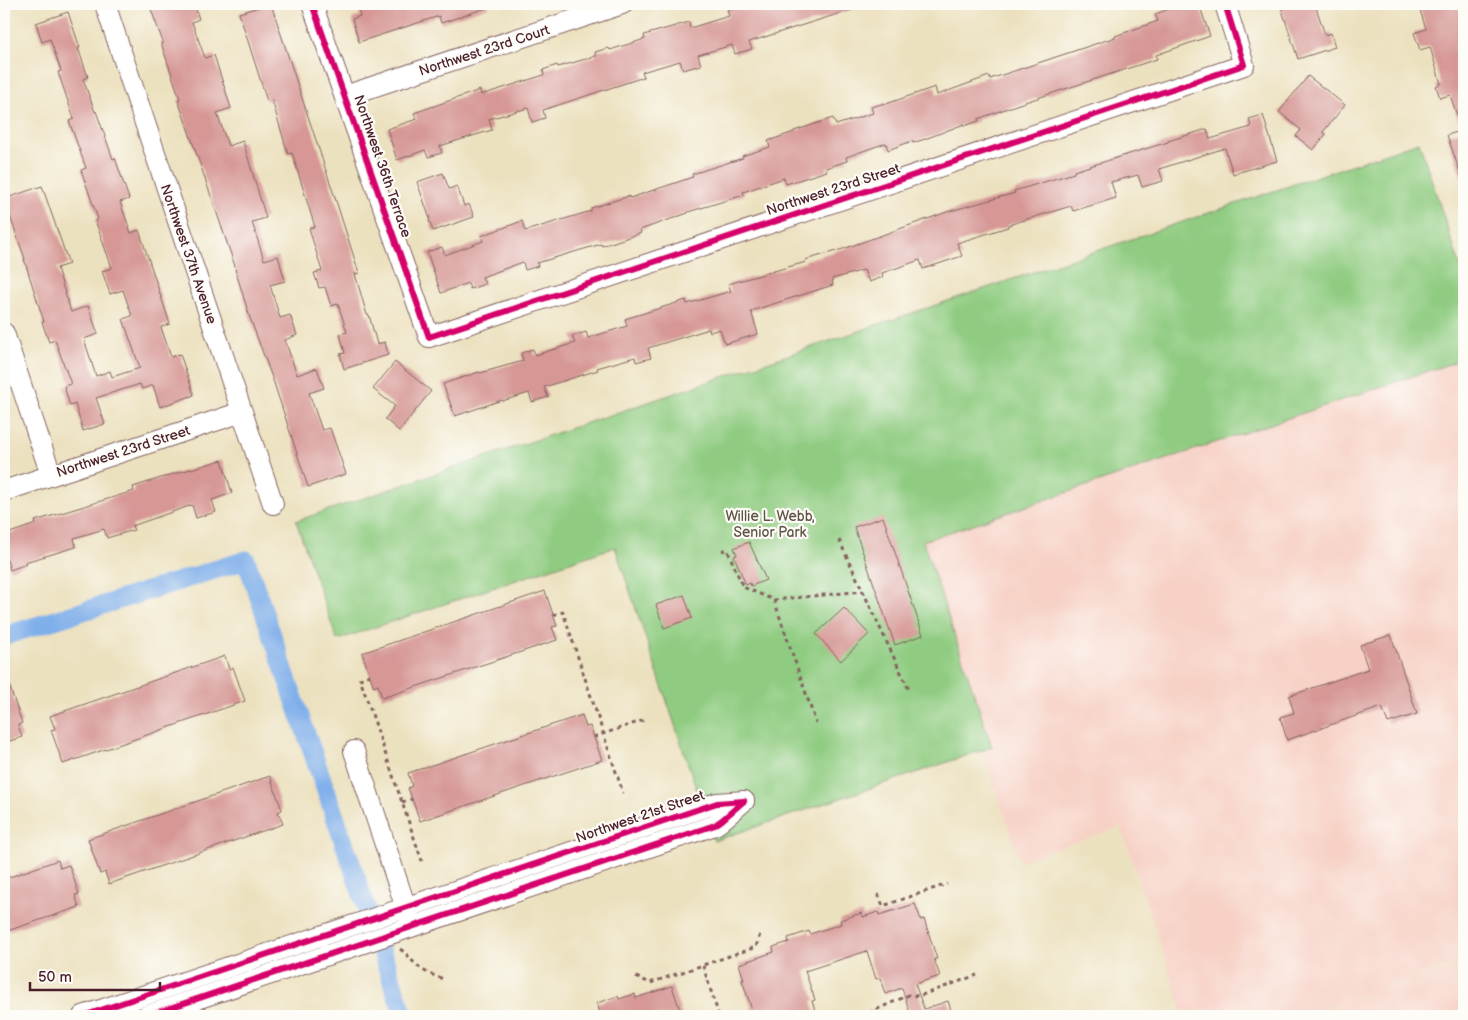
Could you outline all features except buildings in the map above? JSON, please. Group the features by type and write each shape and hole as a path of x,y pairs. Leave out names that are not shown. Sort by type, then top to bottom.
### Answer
{"street":[{"name":"Northwest 37th Avenue","path":"105,4 273,504"},
{"name":"Northwest 36th Terrace","path":"312,4 430,337"},
{"name":"Northwest 23rd Court","path":"345,96 622,4"},
{"name":"Northwest 23rd Street","path":"430,337 1244,65 1225,4"},
{"path":"4,333 51,475"},
{"name":"Northwest 23rd Street","path":"4,491 242,412"},
{"path":"354,751 412,927"},
{"name":"Northwest 21st Street","path":"82,1016 717,803 744,801 722,820 714,824 146,1016"}],"path":[{"path":"839,540 910,692"},
{"path":"722,551 727,549 743,587 774,600 863,591"},
{"path":"774,600 816,723"},
{"path":"553,615 563,612 622,793"},
{"path":"370,676 360,679 422,861"},
{"path":"594,737 644,720"},
{"path":"402,802 412,799"},
{"path":"878,894 883,906 947,884"},
{"path":"636,977 650,983 756,947 761,931"},
{"path":"397,948 407,954 416,965 427,973 444,979"},
{"path":"703,966 720,1016"},
{"path":"862,1016 909,995 919,996 977,975"}],"shaded area":[{"path":"1464,359 1464,961 1302,1016 1184,1016 1121,827 1020,861 982,750 992,747 923,541"},
{"path":"1464,963 1464,1016 1304,1016"}],"green space":[{"name":"Willie L. Webb, Senior Park","path":"1419,142 1464,278 1464,359 923,541 992,747 714,841 615,547 337,640 296,521"}],"waterway":[{"path":"4,636 246,560 404,1016"}],"cycle path":[{"path":"312,4 429,337 1244,65 1225,4"},
{"path":"83,1016 717,803 744,801"},
{"path":"146,1016 715,825 744,801"}]}
